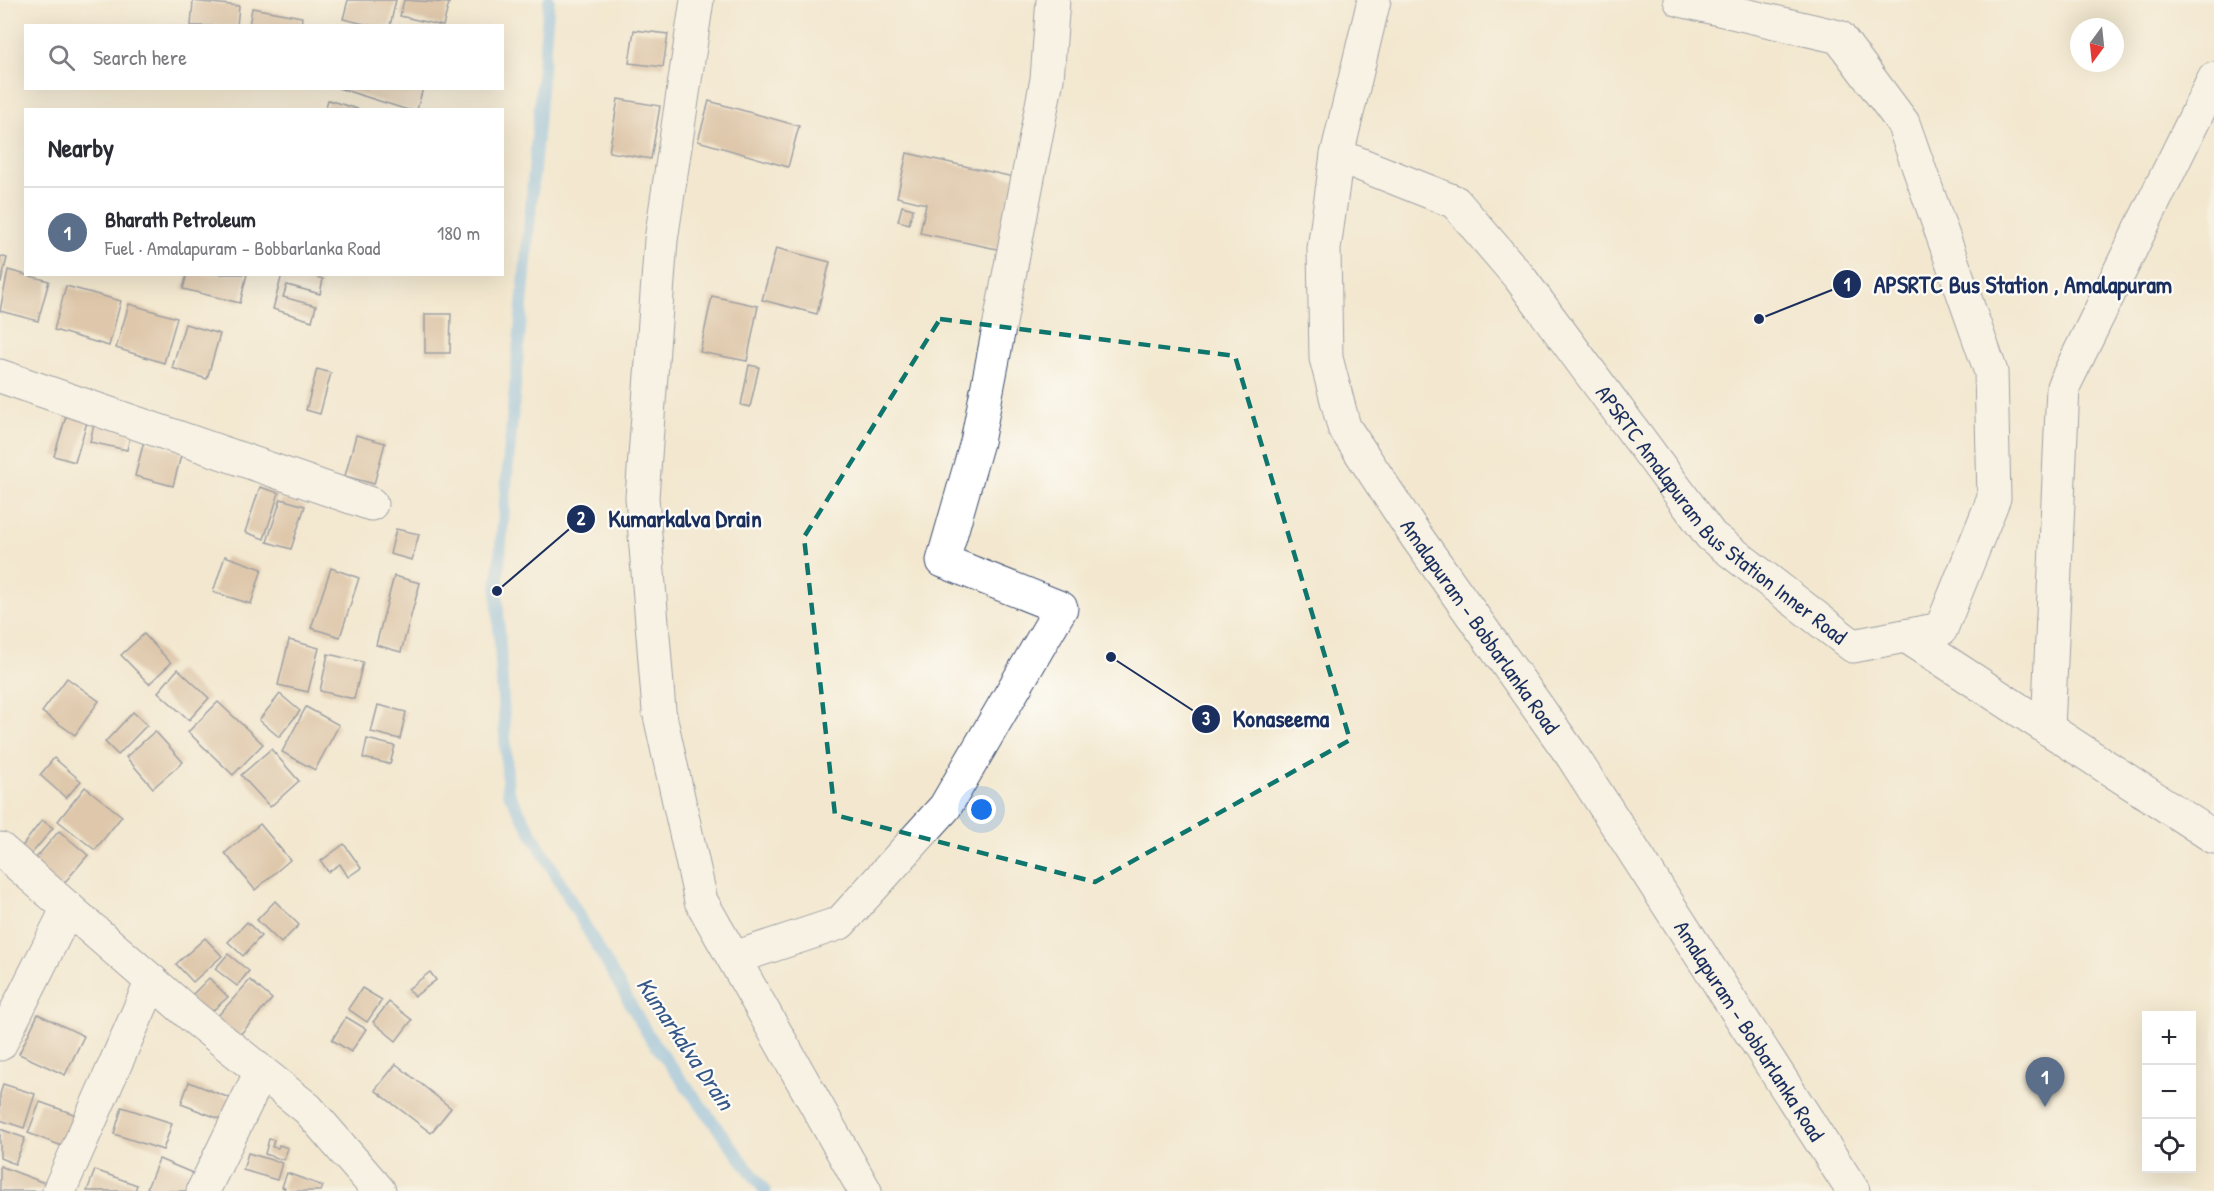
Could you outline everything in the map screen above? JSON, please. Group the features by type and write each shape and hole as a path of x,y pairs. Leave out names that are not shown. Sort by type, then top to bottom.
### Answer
{"main road":[{"path":"697,0 661,240 642,497 658,711 701,901 865,1191"},
{"path":"734,958 840,923 945,807 1061,609 944,561 982,419 1047,79 1053,0"},
{"name":"Amalapuram - Bobbarlanka Road","path":"1374,0 1337,155 1324,249 1326,358 1344,427 1416,536 1573,757 1853,1191"},
{"name":"APSRTC Amalapuram Bus Station Inner Road","path":"1337,155 1455,202 1520,278 1711,536 1853,646 1941,629 1994,498 1991,372 1904,123 1839,37 1680,0"},
{"path":"2048,729 2063,387 2214,79"},
{"path":"0,376 371,504"},
{"path":"1906,636 2214,837"},
{"path":"0,849 152,981 308,1109 379,1191"},
{"path":"0,1044 68,908"},
{"path":"59,1191 152,981"},
{"path":"203,1191 261,1072"}],"highlighted area":[{"path":"940,319 1235,356 1350,740 1095,882 835,815 804,537"}],"building":[{"path":"348,0 396,0 390,24 364,24 343,19"},
{"path":"404,0 449,3 444,24 400,16"},
{"path":"193,1 239,6 237,24 191,24"},
{"path":"252,8 302,17 301,24 249,24"},
{"path":"634,30 668,34 663,67 629,63"},
{"path":"344,90 422,90 418,108 402,108"},
{"path":"618,99 660,106 651,159 609,152"},
{"path":"328,100 355,108 326,108"},
{"path":"709,101 799,126 788,167 698,141"},
{"path":"907,153 1018,178 1002,250 920,233 926,204 897,197"},
{"path":"902,206 913,209 909,224 898,221"},
{"path":"776,248 830,262 817,314 762,300"},
{"path":"0,256 7,258 1,282 0,282"},
{"path":"8,270 49,281 38,321 0,311"},
{"path":"186,276 247,276 240,303 183,289"},
{"path":"281,276 313,276 323,279 320,294 287,285 283,297 316,306 312,321 273,309"},
{"path":"66,286 121,301 109,346 54,330"},
{"path":"712,296 758,306 747,361 700,352"},
{"path":"129,304 177,318 164,363 116,348"},
{"path":"425,314 451,314 450,353 425,353"},
{"path":"185,324 220,334 207,379 172,368"},
{"path":"749,365 759,367 750,407 741,405"},
{"path":"317,369 331,373 320,414 306,410"},
{"path":"67,413 88,419 75,462 54,456"},
{"path":"94,424 131,432 127,450 90,442"},
{"path":"356,435 385,443 374,484 345,476"},
{"path":"144,441 182,452 173,486 135,476"},
{"path":"260,487 279,493 264,539 245,532"},
{"path":"281,499 305,506 291,549 267,542"},
{"path":"396,529 419,534 412,560 390,554"},
{"path":"225,556 262,569 251,604 213,592"},
{"path":"331,568 359,578 340,637 311,628"},
{"path":"394,576 420,583 401,652 376,645"},
{"path":"144,634 171,663 149,684 121,655"},
{"path":"289,640 319,648 308,692 278,685"},
{"path":"328,654 363,662 354,699 320,691"},
{"path":"178,669 209,698 189,720 158,692"},
{"path":"67,678 99,701 75,735 42,712"},
{"path":"280,694 300,711 279,737 259,720"},
{"path":"218,702 263,744 233,775 188,732"},
{"path":"378,705 406,712 400,739 371,732"},
{"path":"306,707 339,725 315,770 282,752"},
{"path":"133,712 147,725 118,755 105,742"},
{"path":"155,731 183,762 153,788 126,757"},
{"path":"367,739 395,746 390,764 363,758"},
{"path":"271,749 299,781 270,807 241,775"},
{"path":"54,758 81,781 66,798 40,775"},
{"path":"85,787 122,816 95,850 58,821"},
{"path":"42,820 53,828 29,857 20,849"},
{"path":"260,824 290,860 255,890 225,853"},
{"path":"59,831 88,855 59,889 30,865"},
{"path":"344,844 361,868 348,877 340,864 328,872 321,861"},
{"path":"275,901 299,925 281,943 257,920"},
{"path":"247,922 261,936 243,956 228,942"},
{"path":"205,938 222,956 193,982 176,964"},
{"path":"228,954 249,971 237,986 215,969"},
{"path":"430,972 436,980 415,996 408,989"},
{"path":"209,978 228,997 207,1016 189,998"},
{"path":"250,980 272,999 237,1038 215,1019"},
{"path":"362,988 382,1000 367,1022 348,1009"},
{"path":"389,1002 412,1020 396,1041 373,1022"},
{"path":"38,1014 84,1036 65,1075 19,1054"},
{"path":"346,1017 366,1029 351,1052 332,1040"},
{"path":"396,1064 451,1108 431,1133 375,1090"},
{"path":"189,1082 237,1101 228,1122 181,1104"},
{"path":"3,1084 35,1094 24,1128 0,1120 0,1094"},
{"path":"40,1102 82,1117 70,1149 28,1133"},
{"path":"122,1107 172,1123 163,1150 114,1134"},
{"path":"0,1129 25,1138 15,1164 0,1158"},
{"path":"269,1139 274,1140 272,1147 278,1148 279,1145 288,1148 284,1160 265,1154"},
{"path":"248,1153 282,1163 277,1180 243,1170"},
{"path":"159,1159 202,1177 196,1191 154,1191 147,1188"},
{"path":"0,1166 55,1187 53,1191 0,1191"},
{"path":"95,1170 137,1185 135,1191 87,1191"},
{"path":"287,1173 323,1186 321,1191 283,1191 285,1188 282,1187"}],"waterway":[{"name":"Kumarkalva Drain","path":"549,0 497,591 508,792 650,1038 765,1191"}],"place":[{"name":"APSRTC Bus Station , Amalapuram","path":"1759,319"},
{"name":"Kumarkalva Drain","path":"497,591"},
{"name":"Konaseema","path":"1111,657"},
{"name":"Bharath Petroleum","path":"2045,1107"}]}
